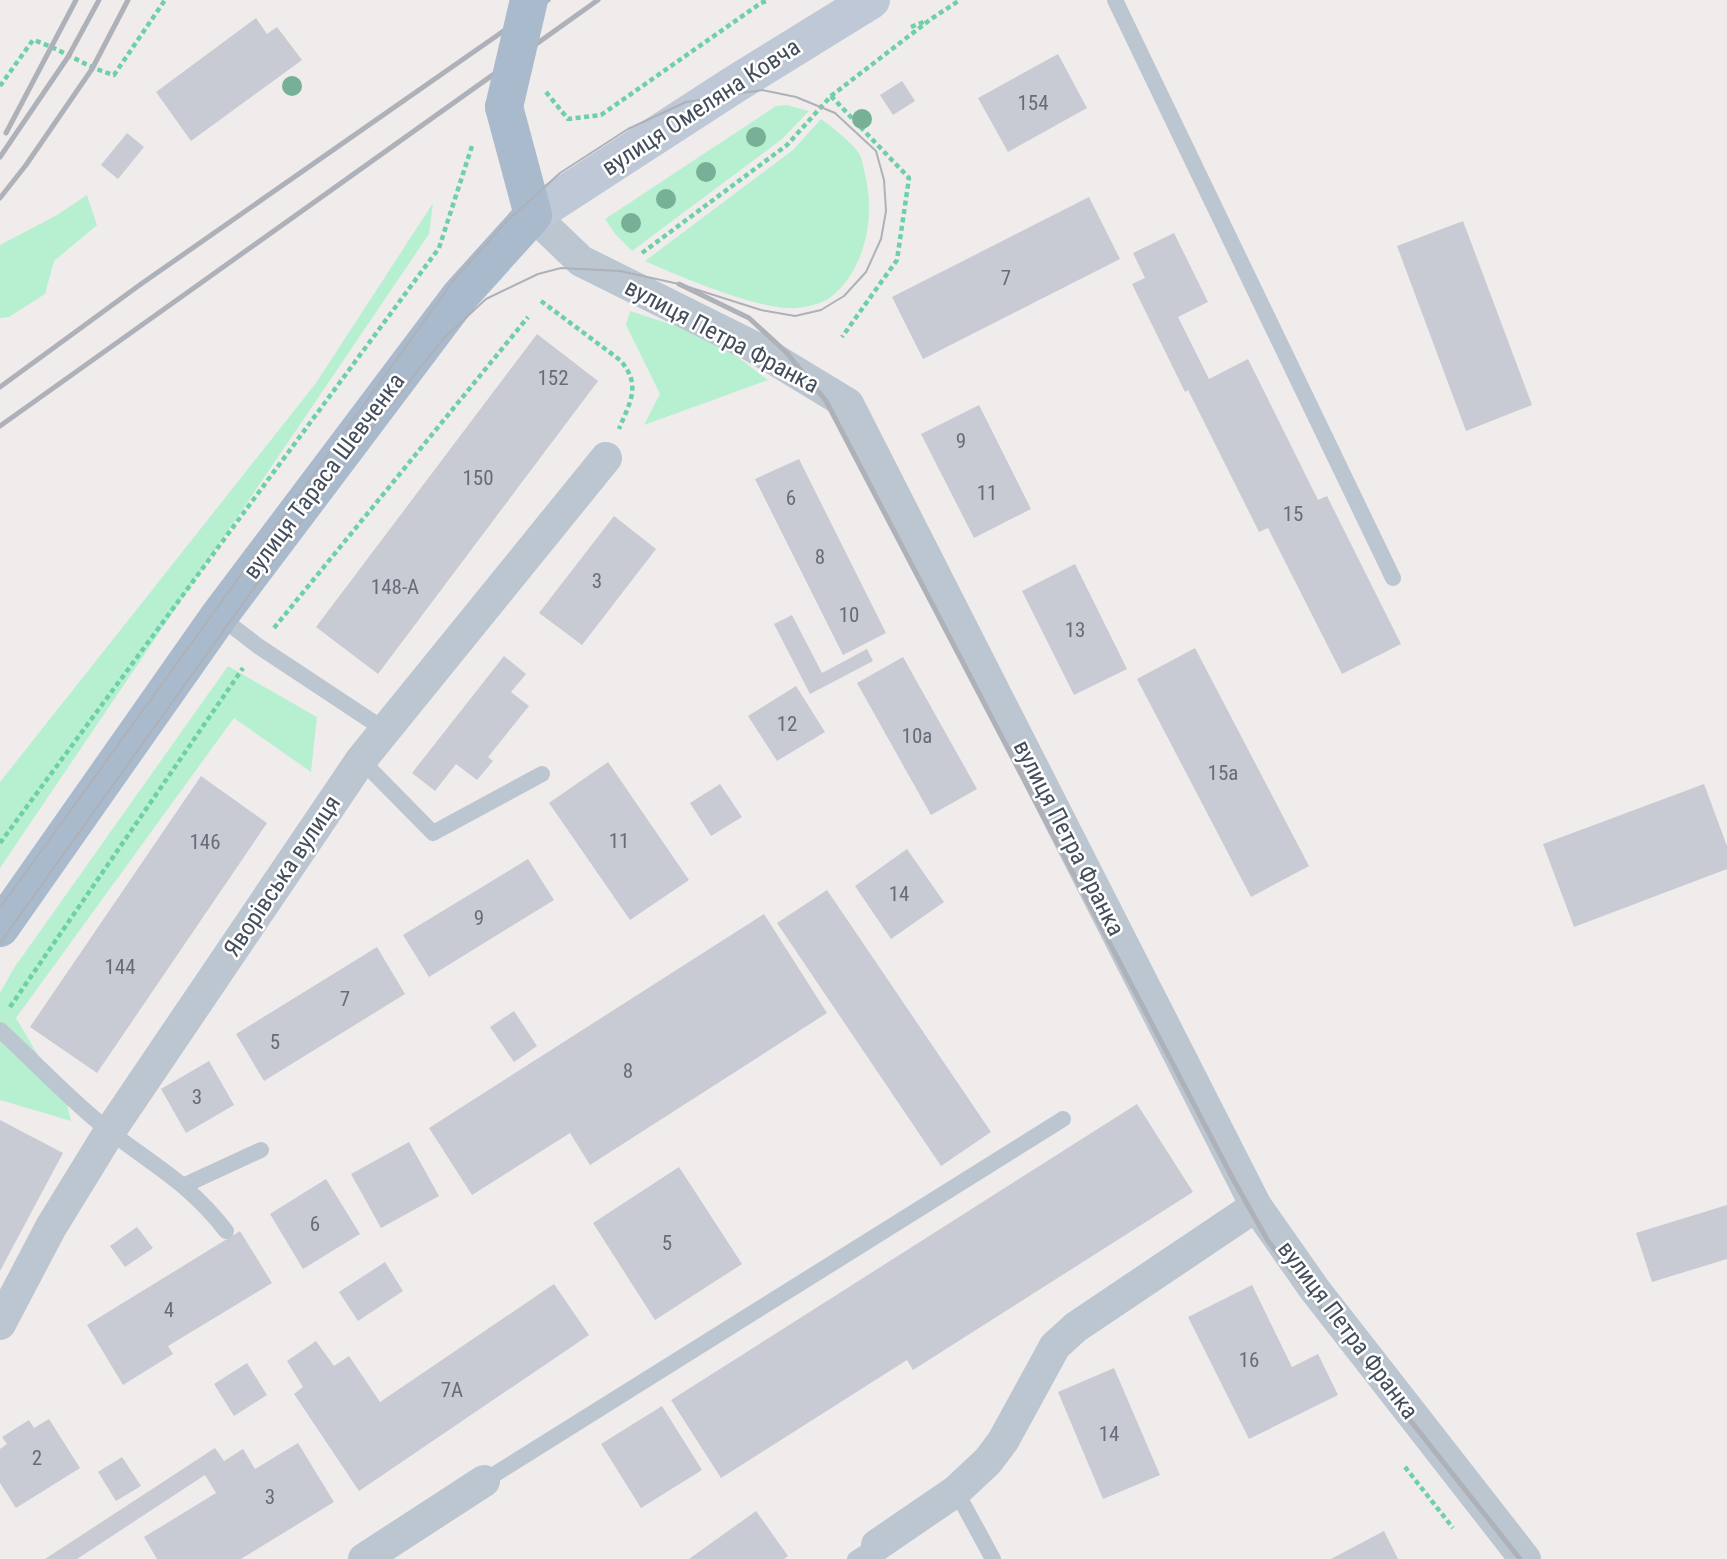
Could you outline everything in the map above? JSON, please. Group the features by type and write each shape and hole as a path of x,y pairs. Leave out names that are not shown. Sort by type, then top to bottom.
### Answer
{"main road":[{"path":"529,0 504,107 533,215"},
{"name":"вулиця Омеляна Ковча","path":"533,215 871,0"},
{"name":"вулиця Тараса Шевченка","path":"0,928 219,615 460,296 533,215"}],"street":[{"name":"вулиця Петра Франка","path":"533,215 581,261 754,347 848,404 1256,1206 1315,1290 1525,1559"},
{"name":"Яворівська вулиця","path":"0,1324 51,1227 110,1131 361,760 606,458"},
{"path":"871,1554 956,1491 988,1461 1003,1441 1055,1346 1076,1327 1256,1206"},
{"path":"365,1559 484,1481"}],"lane":[{"path":"1115,0 1394,578"},
{"path":"219,615 258,646 385,730"},
{"path":"361,760 433,833 542,774"},
{"path":"0,1031 110,1131 185,1185 226,1231"},
{"path":"484,1481 1063,1119"},
{"path":"185,1185 261,1150"},
{"path":"956,1491 993,1559"}],"path":[{"path":"0,86 33,40 52,46 92,69 114,75 165,0"},
{"path":"544,90 568,119 601,115 769,0"},
{"path":"633,260 787,145 831,96 960,0"},
{"path":"911,27 931,19"},
{"path":"831,96 909,178 897,260 842,337"},
{"path":"0,843 439,248 475,134"},
{"path":"541,300 620,360 630,371 633,385 631,399 606,458"},
{"path":"1405,1467 1461,1538"}],"green space":[{"path":"787,105 809,111 782,139 632,251 616,235 605,219 776,106"},
{"path":"821,119 848,141 860,155 869,204 866,239 860,255 853,271 831,297 814,305 781,308 742,299 645,261 793,150"},
{"path":"87,195 97,225 54,261 45,294 9,317 0,318 0,245 57,215"},
{"path":"433,203 429,234 0,868 0,782 316,383"},
{"path":"630,311 713,338 768,380 644,425 660,394 626,325"},
{"path":"228,666 317,717 311,772 234,718 16,1018 67,1104 71,1121 0,1100 0,993 14,968"}],"building":[{"path":"256,18 267,34 277,27 302,60 191,141 156,92"},
{"path":"1058,54 1087,108 1008,152 978,98"},
{"path":"902,81 915,101 893,115 880,95"},
{"path":"127,133 144,147 118,179 101,165"},
{"path":"1089,197 1120,259 923,359 892,297"},
{"path":"1463,221 1532,405 1466,431 1397,246"},
{"path":"1174,233 1208,302 1178,317 1209,379 1248,359 1318,500 1327,496 1401,644 1342,674 1268,528 1259,532 1132,284 1145,278 1133,253"},
{"path":"537,334 598,381 378,674 316,627"},
{"path":"979,405 1031,509 974,538 921,434"},
{"path":"799,459 886,633 843,655 755,479"},
{"path":"614,516 656,549 582,645 539,613"},
{"path":"1075,564 1127,669 1074,695 1022,591"},
{"path":"792,615 822,673 867,649 873,661 810,694 774,624"},
{"path":"1195,648 1309,866 1251,897 1137,679"},
{"path":"504,656 526,674 511,692 529,706 488,757 493,761 477,780 456,764 435,791 412,773"},
{"path":"903,657 977,789 931,815 857,683"},
{"path":"796,686 825,732 777,761 748,716"},
{"path":"608,762 689,880 630,920 549,803"},
{"path":"201,776 267,823 97,1073 30,1027"},
{"path":"720,784 742,817 711,836 690,803"},
{"path":"1704,784 1727,846 1727,869 1574,927 1543,844"},
{"path":"907,849 944,902 891,939 855,886"},
{"path":"528,859 554,900 429,977 403,935"},
{"path":"827,890 991,1132 941,1166 777,923"},
{"path":"764,914 827,1013 590,1165 570,1133 472,1195 429,1128"},
{"path":"377,947 405,994 264,1081 236,1034"},
{"path":"514,1011 537,1046 514,1062 490,1027"},
{"path":"209,1061 234,1105 186,1133 161,1089"},
{"path":"1137,1104 1193,1192 913,1370 907,1360 721,1478 671,1400"},
{"path":"0,1120 63,1153 0,1271"},
{"path":"409,1142 439,1196 381,1228 351,1174"},
{"path":"679,1167 742,1264 655,1320 593,1223"},
{"path":"326,1179 360,1234 303,1269 270,1214"},
{"path":"1727,1205 1727,1259 1652,1282 1636,1233"},
{"path":"137,1227 153,1248 125,1267 110,1246"},
{"path":"240,1231 272,1283 168,1346 173,1354 123,1385 87,1325"},
{"path":"385,1262 403,1291 358,1321 339,1292"},
{"path":"554,1284 589,1335 359,1491 294,1394 303,1387 287,1361 316,1341 334,1366 349,1356 380,1402"},
{"path":"1252,1285 1292,1367 1318,1354 1338,1395 1249,1439 1188,1317"},
{"path":"247,1363 267,1395 234,1416 214,1384"},
{"path":"1114,1368 1160,1475 1103,1499 1058,1392"},
{"path":"662,1406 702,1470 641,1508 601,1444"},
{"path":"49,1419 80,1468 16,1508 0,1483 0,1449 7,1444 2,1437 29,1420 34,1428"},
{"path":"298,1443 334,1502 241,1559 157,1559 144,1537 216,1493 205,1475 77,1559 45,1559 215,1448 224,1461 243,1449 255,1469"},
{"path":"122,1457 141,1486 116,1501 98,1472"},
{"path":"756,1511 788,1556 784,1559 689,1559"},
{"path":"1384,1531 1398,1559 1331,1559"}],"tram line":[{"path":"0,908 454,280 507,221 560,173 628,129 686,102 762,90 796,97 835,113 876,151 884,180 886,211 881,239 866,272 844,296 821,310 795,316 761,310 679,284 620,271 561,268 538,274 486,299 444,338 337,472 0,943"}],"railway":[{"path":"6,133 76,0"},
{"path":"0,157 68,57 99,0"},
{"path":"0,198 92,69 128,0"},
{"path":"0,387 141,284 548,0"},
{"path":"0,426 598,0"},
{"path":"679,284 749,318 786,352 826,401 1233,1179 1268,1241 1520,1559"}]}
